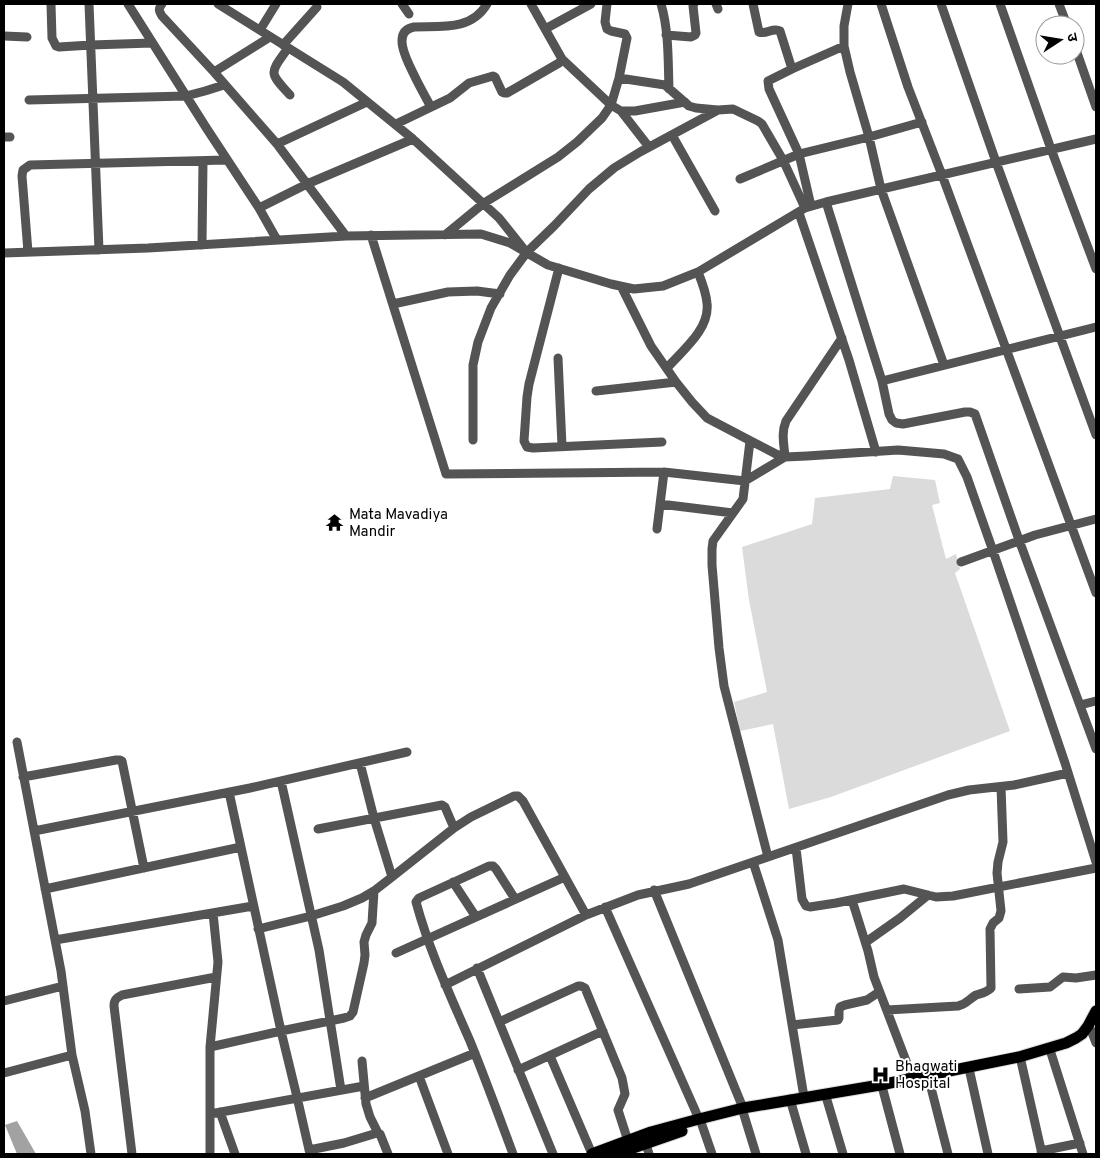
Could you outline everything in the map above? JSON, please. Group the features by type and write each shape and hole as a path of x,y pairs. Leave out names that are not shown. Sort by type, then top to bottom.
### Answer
{"main road":[{"path":"592,1154 651,1132 743,1111 791,1103 827,1100 883,1090 1019,1057 1066,1043 1076,1038 1088,1026 1096,1011"},
{"path":"791,1103 804,1097 913,1079 929,1079 970,1073 1020,1061 1079,1043 1087,1036 1094,1025"},
{"path":"616,1154 648,1149 700,1122"}],"street":[{"path":"51,4 52,38 56,46 152,43"},
{"path":"89,4 99,250"},
{"path":"128,4 226,160 259,208 277,240"},
{"path":"162,4 159,8 162,16 277,144 346,236"},
{"path":"218,4 343,82 396,124 484,203 527,252"},
{"path":"260,30 276,4"},
{"path":"402,4 409,14"},
{"path":"430,108 403,50 402,39 406,30 414,27 464,23 477,16 487,4"},
{"path":"531,4 562,59 611,105 621,111 649,147"},
{"path":"545,29 591,4"},
{"path":"445,235 484,203 558,157 593,127 611,105 619,78 627,38 625,34 607,29 605,22 607,4"},
{"path":"661,4 664,13 670,88"},
{"path":"666,35 691,37 695,35 694,4"},
{"path":"753,4 759,32 762,33 776,29 780,31 792,69"},
{"path":"848,4 844,26 844,46 881,189 944,365"},
{"path":"881,4 908,87 1096,593"},
{"path":"941,4 996,162 1096,435"},
{"path":"1000,4 1096,269"},
{"path":"290,95 277,81 273,73 274,68 286,46 317,7"},
{"path":"4,36 27,37"},
{"path":"214,72 270,36"},
{"path":"805,209 799,154 768,85 768,81 844,46"},
{"path":"396,124 450,98 469,83 490,76 495,77 502,92 507,93 562,59"},
{"path":"1081,65 1096,107"},
{"path":"619,78 661,84 670,88 685,102 696,108 733,109 762,124 783,160 805,209 876,452"},
{"path":"29,100 186,96 224,84"},
{"path":"277,144 367,102"},
{"path":"621,111 635,111 685,102"},
{"path":"473,440 473,365 478,342 491,308 527,252 600,179 627,159 718,110"},
{"path":"740,179 799,154 922,122"},
{"path":"672,135 715,211"},
{"path":"259,208 307,184 414,139"},
{"path":"4,253 202,245 371,235 481,234 510,242 548,265 621,286 634,289 663,286 698,272 805,209 826,202 1096,139"},
{"path":"28,252 23,170 30,166 226,160"},
{"path":"202,245 203,161"},
{"path":"826,202 882,381 892,420 896,424 903,424 965,412 975,414 1096,749"},
{"path":"371,235 446,474 664,472 745,481 785,457"},
{"path":"559,268 528,390 524,441 527,447 662,442"},
{"path":"667,368 700,331 706,320 706,294 698,272"},
{"path":"621,286 651,346 676,382 707,418 750,441 785,457 898,450 944,454 958,459 967,476 994,551 1096,862"},
{"path":"393,304 448,292 477,291 500,294"},
{"path":"882,381 1096,327"},
{"path":"785,457 783,434 786,422 842,338"},
{"path":"558,358 562,446"},
{"path":"596,390 676,382"},
{"path":"750,441 743,499 713,541 712,565 724,686 768,857"},
{"path":"657,529 664,472"},
{"path":"660,504 733,513"},
{"path":"961,562 1019,540 1096,519"},
{"path":"1080,705 1096,701"},
{"path":"17,742 55,940 72,1055 85,1111 91,1154"},
{"path":"34,830 229,792 407,752"},
{"path":"24,777 122,761 144,868"},
{"path":"360,763 392,878"},
{"path":"445,985 586,915 638,894 689,884 948,795 969,790 1001,787 1068,773"},
{"path":"281,781 319,950 341,1090"},
{"path":"887,1010 958,1006 966,1004 974,996 990,990 992,987 990,929 999,918 1001,911 997,867 1003,842 1001,787"},
{"path":"229,792 280,1030 298,1097 309,1152 344,1144 378,1133"},
{"path":"258,930 354,902 392,878 454,828 471,817 508,798 518,796 523,801 586,915"},
{"path":"318,829 442,806 445,807 454,828"},
{"path":"45,889 241,847"},
{"path":"796,848 802,899 806,906 836,903 904,889 936,897 953,896 1096,868"},
{"path":"753,862 778,940 804,1097"},
{"path":"514,1154 475,1053 445,985 416,902 419,898 489,866 493,866 496,869 515,899"},
{"path":"396,953 565,877"},
{"path":"454,882 476,917"},
{"path":"654,890 743,1111 756,1154"},
{"path":"210,1048 280,1030 350,1016 353,1012 365,959 365,938 372,923 374,891"},
{"path":"866,942 928,895"},
{"path":"852,900 866,942 879,992 913,1079"},
{"path":"55,940 253,906"},
{"path":"605,907 700,1122 712,1154"},
{"path":"210,1154 210,1048 218,962 213,913"},
{"path":"477,968 553,1154"},
{"path":"1019,989 1050,986 1063,977 1076,978 1096,975"},
{"path":"132,1154 114,1000 122,995 216,977"},
{"path":"4,1000 63,986"},
{"path":"499,1022 581,986 585,988 624,1083 625,1094 618,1110 628,1141"},
{"path":"792,1025 838,1020 840,1007 867,1000 879,992"},
{"path":"1094,1025 1096,1043"},
{"path":"518,1070 603,1031"},
{"path":"1051,1052 1082,1154"},
{"path":"365,1098 475,1053"},
{"path":"4,1073 72,1055"},
{"path":"550,1056 592,1154"},
{"path":"362,1061 368,1113 380,1134 388,1154"},
{"path":"1020,1061 1041,1153 1080,1143"},
{"path":"970,1073 988,1154"},
{"path":"419,1076 448,1154"},
{"path":"929,1079 948,1154"},
{"path":"210,1114 364,1086"},
{"path":"883,1090 900,1154"},
{"path":"827,1100 843,1154"},
{"path":"791,1103 806,1154"},
{"path":"220,1112 235,1154"}],"shaded area":[{"path":"893,476 935,480 940,503 932,505 946,559 956,554 960,569 955,573 1010,731 831,797 789,809 773,724 740,731 734,702 767,692 749,600 742,547 812,524 815,498 890,489"},
{"path":"17,1121 36,1154 17,1154 5,1125"}],"place":[{"name":"Mata Mavadiya Mandir","path":"335,523"},
{"name":"Bhagwati Hospital","path":"881,1075"}]}
